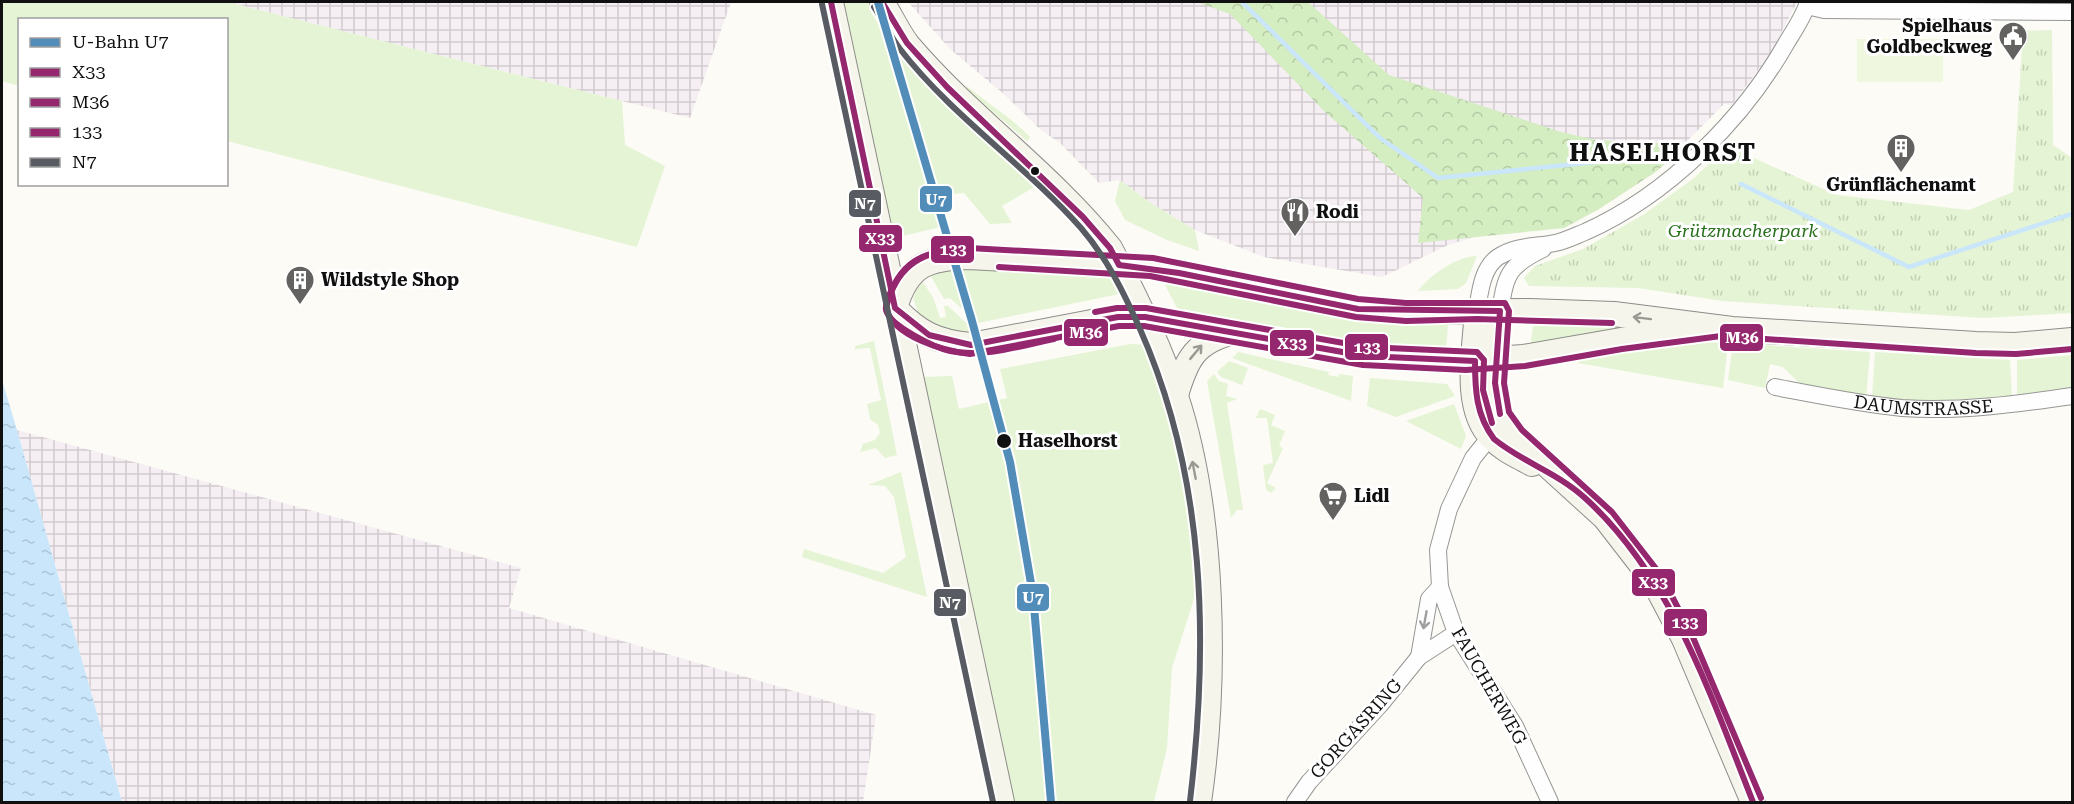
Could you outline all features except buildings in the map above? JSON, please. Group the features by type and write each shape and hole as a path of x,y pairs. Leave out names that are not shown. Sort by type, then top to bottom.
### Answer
{"main road":[{"path":"831,2 1002,802"},
{"path":"882,2 907,43 947,87 1083,217 1110,248 1145,316 1176,395 1197,486 1208,614 1206,731 1199,802"},
{"path":"895,308 901,288 909,276 918,267 941,258 1119,265 1185,273 1357,308 1406,312 1614,314 1721,327 1976,344 2015,345 2073,340"},
{"path":"895,308 924,333 946,343 971,345 1118,317 1145,316 1365,356 1485,361 1721,327"},
{"path":"1489,311 1485,361 1476,408 1490,437 1508,451 1565,482"},
{"path":"1176,395 1185,367 1195,351 1209,340 1237,331"},
{"path":"1485,361 1496,393 1500,415 1506,426 1605,518 1660,592 1714,707 1753,802"}],"street":[{"path":"1489,311 1513,266 1554,243 1588,231 1641,199 1676,174 1710,143 1748,101 1771,71 1808,4 1835,11 2064,8"},
{"path":"1489,311 1484,277 1489,266 1497,258 1519,248 1554,243"},
{"name":"DAUMSTRASSE","path":"1775,387 1870,404 1925,409 1997,406 2073,396"},
{"name":"FAUCHERWEG","path":"1490,437 1473,458 1449,508 1438,550 1440,588 1456,633 1515,726 1550,802"},
{"name":"GORGASRING","path":"1419,657 1429,599 1440,588"},
{"name":"GORGASRING","path":"1295,802 1309,782 1380,705 1419,657 1456,633"}],"shaded area":[{"path":"227,2 731,2 690,118"},
{"path":"908,2 1797,2 1771,53 1732,105 1724,104 1657,171 1599,209 1564,228 1485,234 1448,245 1382,277 1264,257 1195,230 1149,202 1120,180 1099,183 1059,142 1042,131 1005,95 950,49"},
{"path":"17,430 521,568 509,608 876,715 863,802 122,802"}],"green space":[{"path":"2,2 227,2 622,101 625,145 665,166 637,247 228,141 228,18 18,18 18,86 2,81"},
{"path":"844,2 868,2 883,29 922,78 967,123 1038,185 1002,206 1012,223 990,224 964,193 944,195 945,226 894,238"},
{"path":"1197,2 1308,2 1389,75 1561,132 1596,140 1658,143 1677,153 1657,171 1599,209 1564,228 1418,243 1423,198 1325,112 1230,14"},
{"name":"Grützmacherpark","path":"2052,30 2053,145 2072,158 2072,313 1983,318 1722,301 1638,288 1529,286 1524,278 1535,266 1583,249 1643,215 1694,178 1735,139 1747,155 1837,195 1969,210 2013,192 2023,31"},
{"path":"1857,39 1943,39 1943,82 1857,82"},
{"path":"967,86 1023,130 1030,137 1027,141 966,89"},
{"path":"1120,180 1149,202 1195,230 1199,251 1167,240 1125,220 1115,201"},
{"path":"1477,256 1466,283 1458,289 1418,291 1429,279 1453,263"},
{"path":"944,267 1111,276 1124,293 978,323 950,298 944,299 929,273"},
{"path":"921,280 933,297 940,318 946,317 944,306 948,306 978,334 952,334 920,318 913,298"},
{"path":"1163,281 1359,321 1448,324 1446,350 1363,344 1177,308"},
{"path":"1534,319 1664,324 1530,348"},
{"path":"874,341 897,455 885,458 876,448 860,452 863,444 875,440 880,433 878,425 870,419 867,404 881,400 870,348 855,349 855,346"},
{"path":"1687,342 1728,343 1723,388 1578,363 1576,355"},
{"path":"1733,343 1870,352 1866,398 1800,384 1783,367 1770,364 1765,388 1728,380"},
{"path":"1130,344 1149,345 1186,471 1199,583 1172,668 1167,748 1154,802 1009,802 920,377 952,376 959,409 1007,398 1000,369"},
{"path":"1238,352 1329,372 1328,375 1353,376 1351,401 1232,358"},
{"path":"1875,352 2010,360 2012,396 1936,401 1872,398"},
{"path":"2072,355 2072,387 2017,395 2017,360"},
{"path":"1229,361 1248,368 1242,385 1221,377 1217,372"},
{"path":"1214,374 1219,381 1228,384 1226,396 1237,399 1227,403 1243,510 1237,510 1231,518 1207,381"},
{"path":"1370,378 1447,384 1455,396 1396,417 1367,406"},
{"path":"1454,404 1466,436 1461,449 1406,421"},
{"path":"1260,409 1275,415 1271,425 1285,431 1279,446 1283,448 1267,483 1276,488 1271,493 1266,490 1263,465 1273,463 1267,418 1256,418"},
{"path":"901,472 927,597 802,557 804,549 883,573 906,557 894,497 885,486 868,485"}],"water":[{"path":"2,380 17,430 122,802 2,802"}],"waterway":[{"path":"1242,2 1380,138 1438,178 1656,156"},
{"path":"1741,184 1909,267 2072,214"}],"metro line":[{"name":"U7","path":"878,2 972,321 1010,462 1033,595 1051,802"}],"transit line":[{"name":"X33","path":"831,2 895,308 929,335 971,345 1118,317 1145,317 1365,356 1475,361 1475,382 1480,411 1494,439 1563,481 1585,498 1615,529 1642,564 1686,640 1753,802"},
{"name":"X33","path":"882,2 907,43 947,87 1083,217 1110,248 1119,265 1179,273 1358,309 1500,311 1495,383 1500,414"},
{"name":"N7","path":"822,4 993,802"},
{"name":"N7","path":"874,7 896,44 920,73 1081,228 1099,251 1114,276 1140,329 1162,386 1178,443 1190,502 1197,561 1200,621 1199,681 1190,801"},
{"name":"M36","path":"969,248 926,255 905,269 897,279 886,308 891,318 909,335 934,346 970,354 1119,326 1144,326 1363,365 1466,370 1525,366 1622,349 1721,336 1976,353 2016,354 2072,349"},
{"name":"133","path":"1054,339 989,352 950,351 924,341 904,329 889,316 886,304 899,277 915,262 934,253 969,248 1153,258 1358,299 1406,303 1505,303 1509,311 1504,383 1509,412 1522,430 1612,512 1661,575 1692,635 1761,798"},
{"name":"M36","path":"999,267 1150,276 1356,317 1406,321 1477,319 1612,323"},
{"name":"133","path":"1095,312 1117,308 1146,308 1366,347 1477,352 1484,360 1483,390 1492,423"}],"place":[{"name":"Spielhaus Goldbeckweg","path":"2013,62"},
{"name":"Grünflächenamt","path":"1901,174"},
{"name":"Rodi","path":"1295,238"},
{"name":"Wildstyle Shop","path":"300,306"},
{"name":"Haselhorst","path":"1004,441"},
{"name":"Lidl","path":"1333,522"}],"district":[{"name":"HASELHORST","path":"1663,153"}]}
